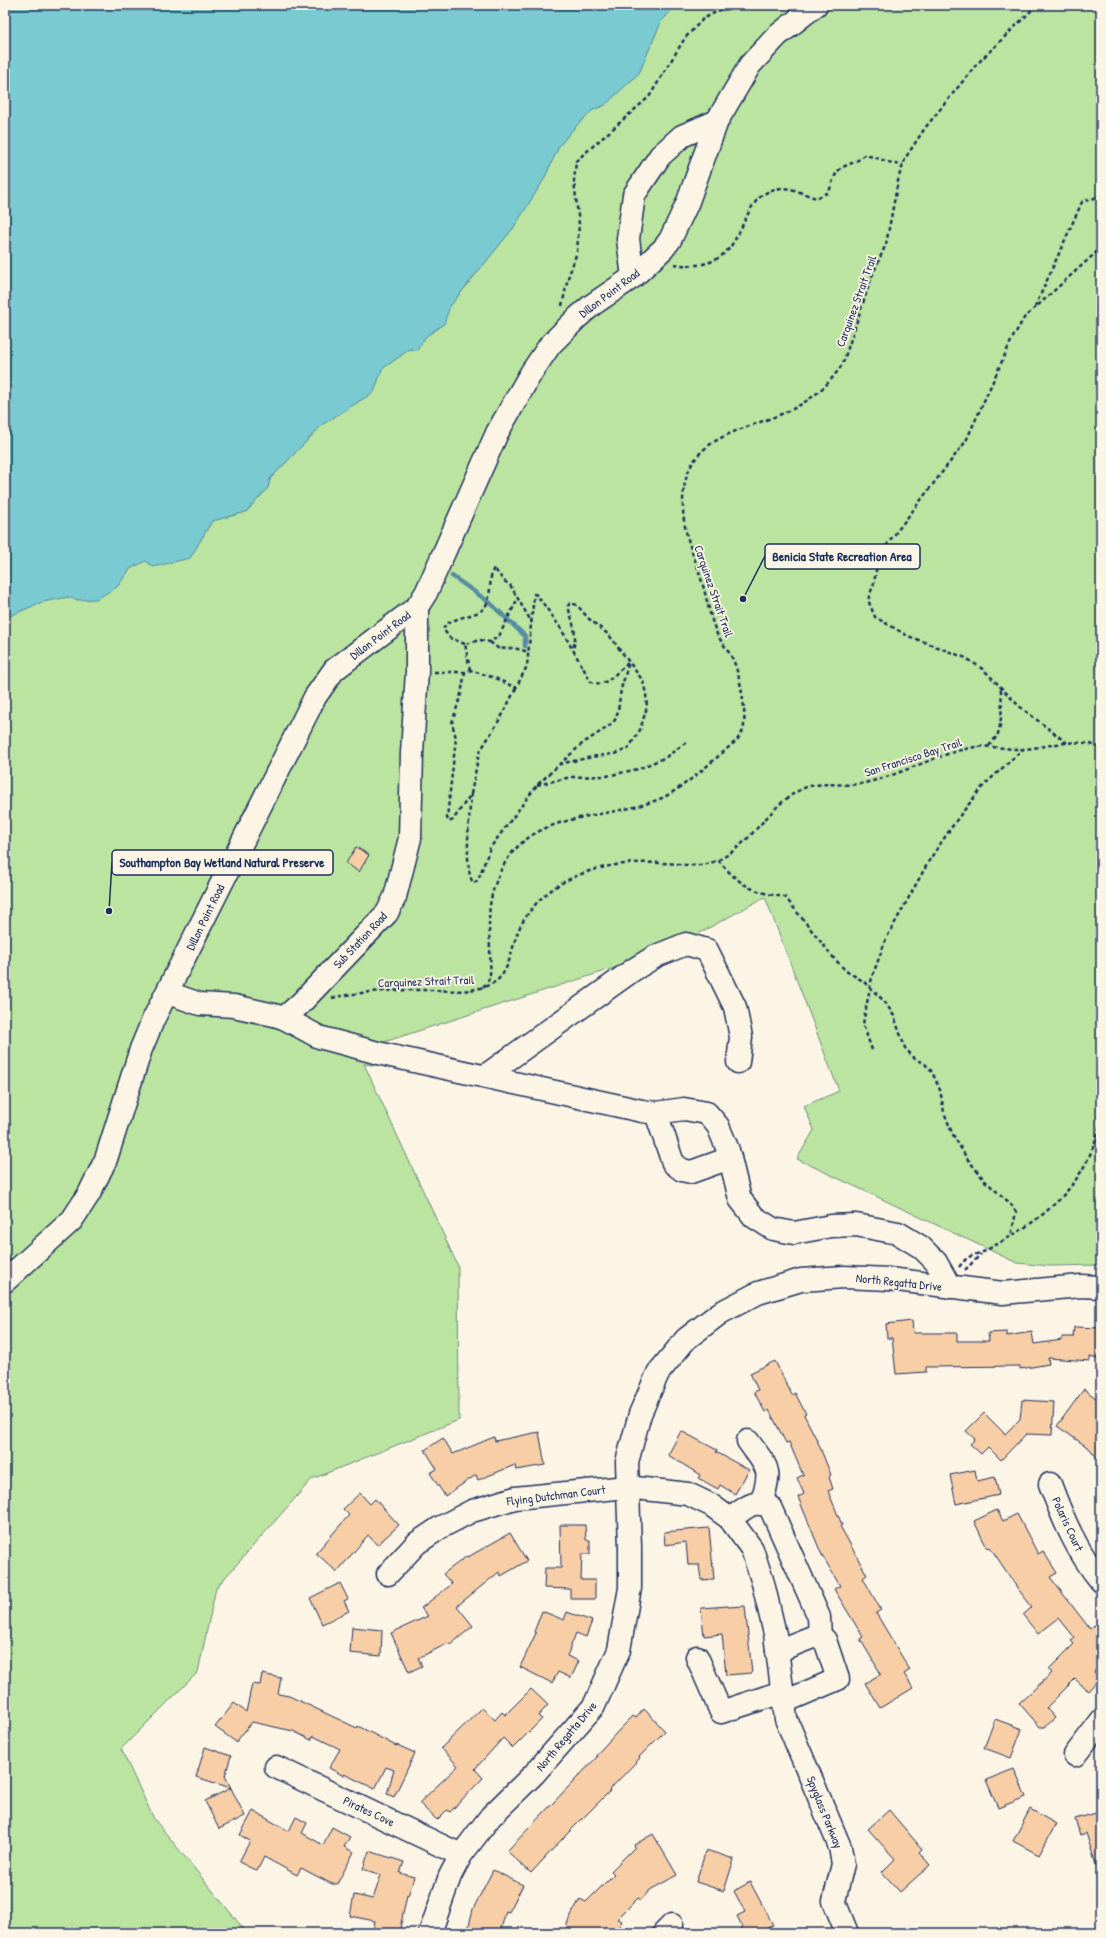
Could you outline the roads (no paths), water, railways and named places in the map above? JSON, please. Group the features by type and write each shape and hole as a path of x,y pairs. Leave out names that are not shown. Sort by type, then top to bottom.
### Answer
{"street":[{"name":"Dillon Point Road","path":"5,1281 72,1220 89,1194 106,1159 141,1049 153,1020 168,993 283,758 316,697 334,670 417,607 429,586 497,433 531,373 550,345 573,322 592,305 633,276 655,258 670,240 687,204 717,121 750,65 777,36 816,5"},
{"path":"633,276 628,239 634,196 660,156 682,136 717,121"},
{"name":"Sub Station Road","path":"284,1018 300,1004 387,913 395,897 410,838 412,753 417,672 417,607"},
{"path":"485,1076 633,970 656,956 686,944 707,950 735,1007 741,1037 738,1062"},
{"path":"168,993 200,1004 234,1006 284,1018 319,1037 382,1054 656,1113 684,1110 707,1113 718,1126 728,1150 740,1199 754,1217 773,1229 794,1233 831,1226 856,1225 898,1233 921,1247 936,1262 950,1287"},
{"path":"656,1113 673,1163 682,1170 691,1172 730,1158"},
{"name":"North Regatta Drive","path":"430,1933 450,1876 461,1855 491,1816 534,1774 594,1706 607,1678 619,1650 630,1588 627,1462 640,1414 658,1373 686,1339 720,1313 758,1293 801,1280 844,1277 882,1278 1003,1293 1082,1286 1101,1288"},
{"path":"748,1441 768,1471 767,1484 761,1503"},
{"name":"Polaris Court","path":"1050,1484 1065,1525 1089,1566 1101,1581"},
{"path":"627,1486 688,1494 711,1505 730,1519 752,1549 763,1583 775,1634 783,1697"},
{"name":"Flying Dutchman Court","path":"388,1574 417,1543 441,1526 472,1511 515,1498 627,1486"},
{"path":"730,1519 753,1504 761,1503 770,1507 778,1522 819,1617 820,1638"},
{"path":"697,1657 721,1712 783,1697 838,1679 825,1640 815,1636 778,1652"},
{"name":"Spyglass Parkway","path":"783,1697 786,1720 840,1847 843,1864 834,1901 847,1933"},
{"path":"1075,1755 1101,1722"},
{"name":"Pirates Cove","path":"276,1767 461,1855"}],"water":[{"path":"5,5 676,5 661,22 639,73 605,105 593,110 576,126 559,146 544,179 514,227 450,306 444,324 426,336 417,350 410,349 382,369 374,392 323,424 270,479 268,488 246,512 212,521 190,558 153,567 146,561 130,569 117,587 96,599 78,600 68,597 42,602 5,618"}],"waterway":[{"path":"452,576 489,602 525,636 525,646"}],"place":[{"name":"Benicia State Recreation Area","path":"743,599"},
{"name":"Southampton Bay Wetland Natural Preserve","path":"109,911"}]}
